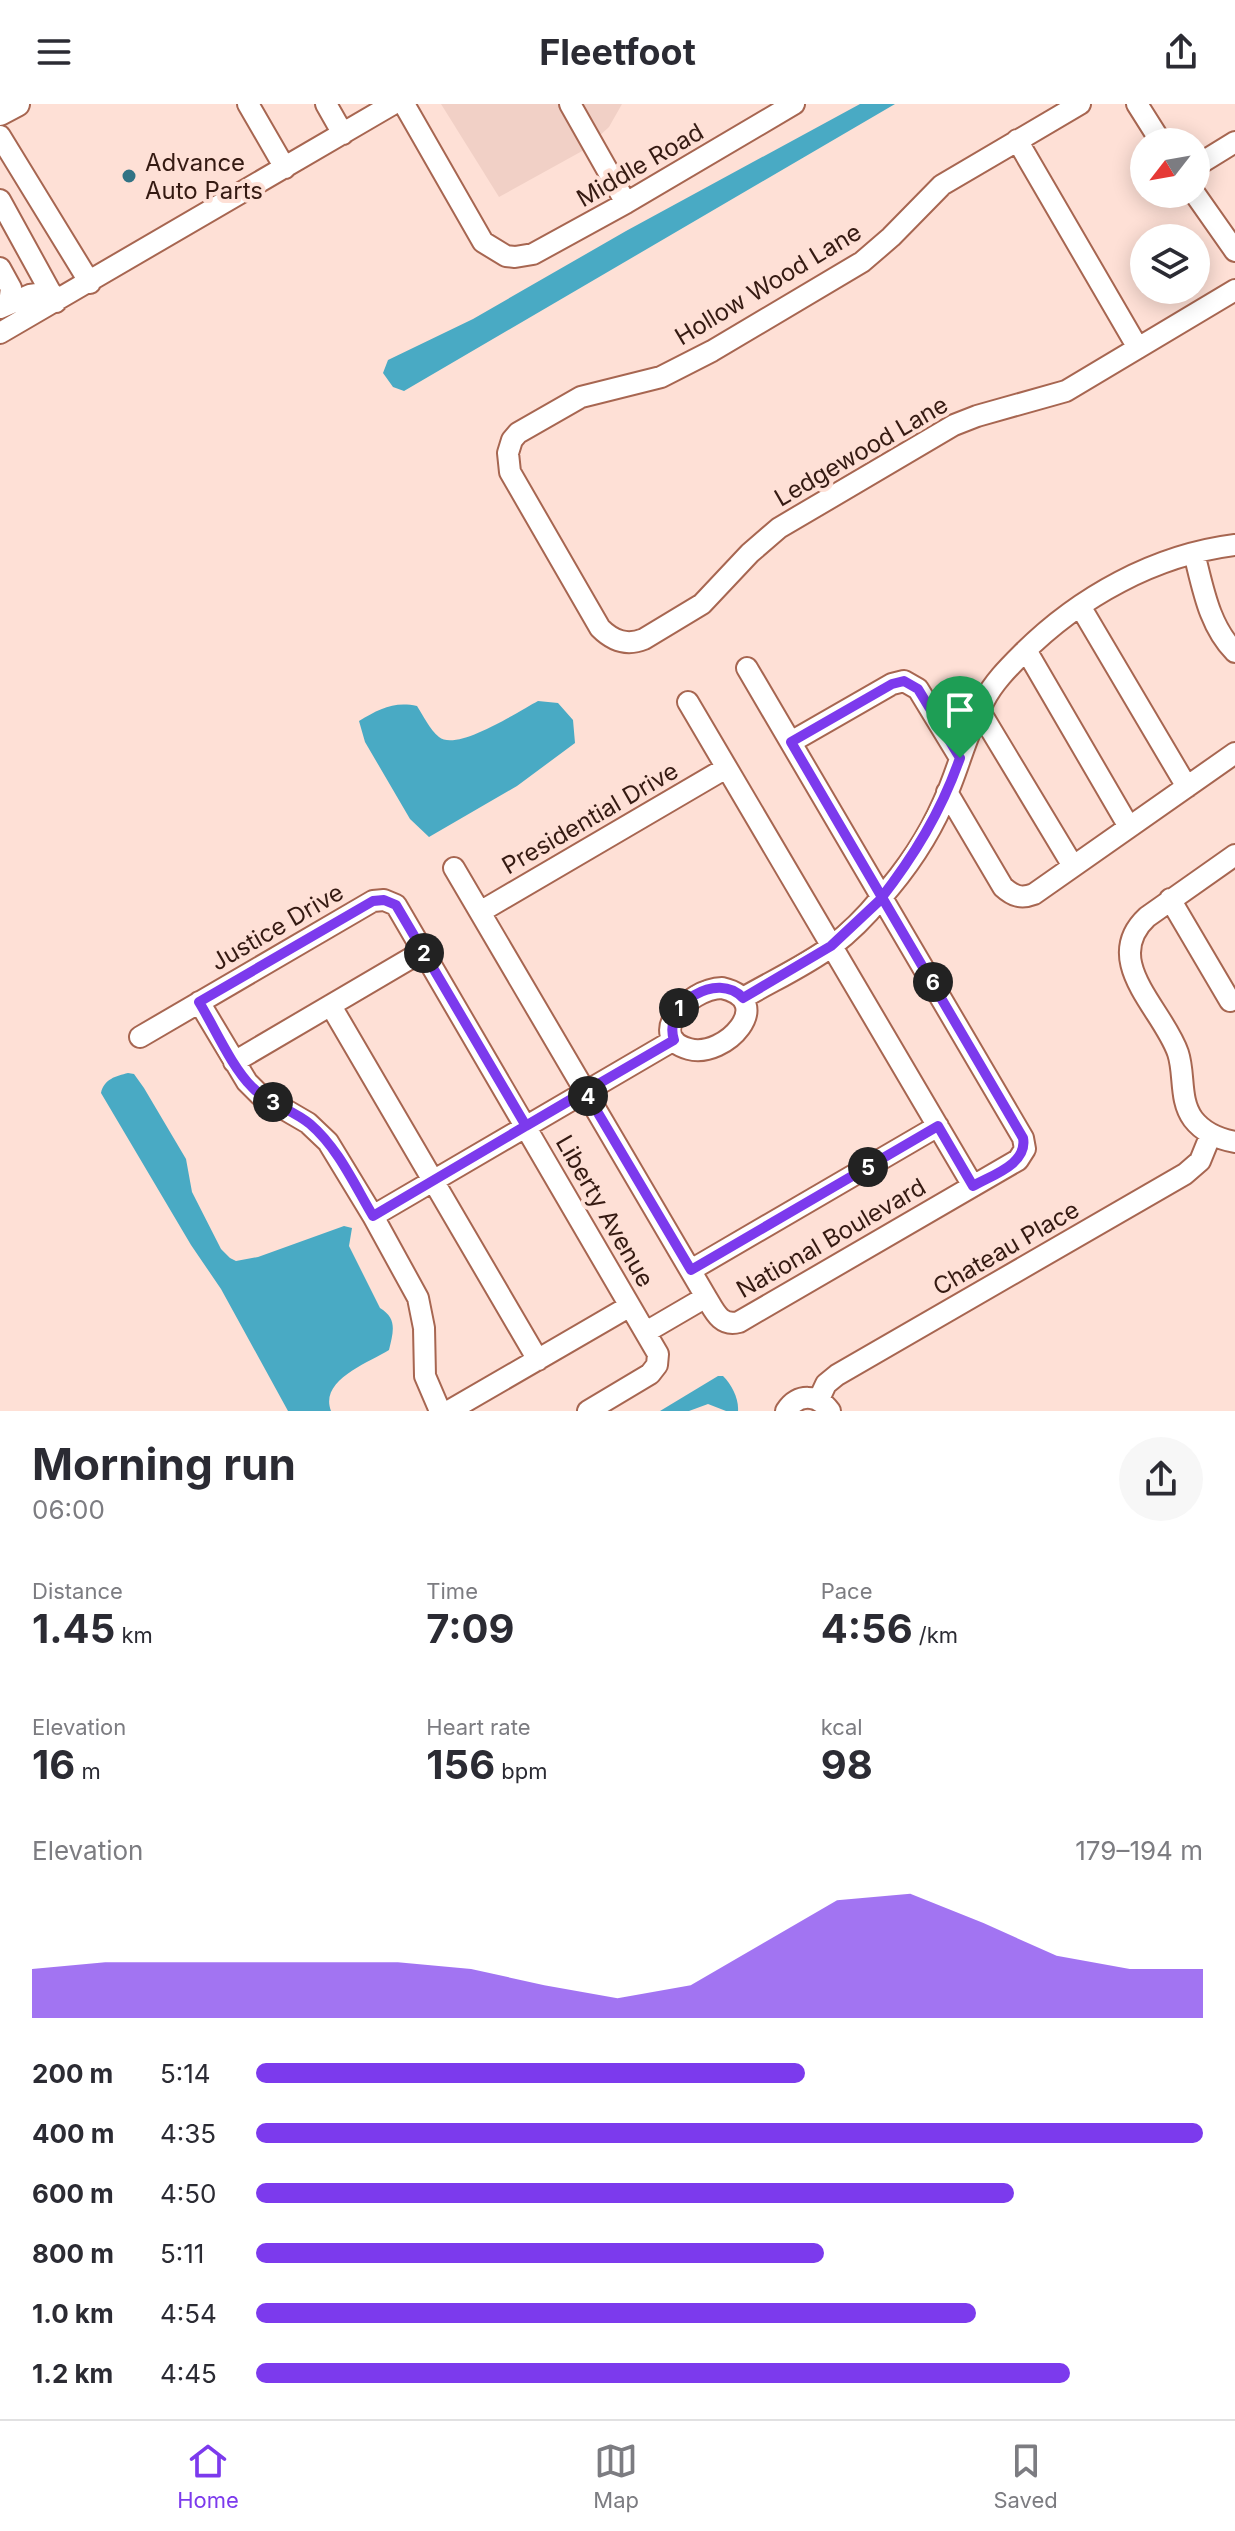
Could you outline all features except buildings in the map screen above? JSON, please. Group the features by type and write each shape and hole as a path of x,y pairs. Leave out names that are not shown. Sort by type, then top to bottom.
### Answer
{"main road":[{"path":"0,113 17,104"}],"street":[{"path":"248,104 285,168"},
{"path":"326,104 343,134"},
{"path":"4,306 30,295 90,283 393,104"},
{"name":"Middle Road","path":"404,104 483,242 506,256 524,257 626,203 764,112 794,104"},
{"path":"570,104 626,203"},
{"name":"Hollow Wood Lane","path":"619,641 597,623 510,472 508,450 518,433 576,400 652,380 681,368 850,270 891,237 942,185 1080,104"},
{"path":"1137,104 1152,128"},
{"path":"0,136 90,283"},
{"path":"1017,140 1138,348"},
{"path":"1210,157 1235,142"},
{"path":"0,200 51,293"},
{"path":"1205,208 1235,251"},
{"path":"0,221 37,282 51,293"},
{"path":"0,268 11,288 4,306"},
{"name":"Ledgewood Lane","path":"619,641 641,641 696,608 779,528 936,435 977,416 1060,393 1235,290"},
{"path":"0,333 51,293"},
{"path":"743,998 831,946 883,897 914,854 947,792 979,710 996,682 1026,650 1058,621 1127,578 1194,553 1235,545"},
{"path":"1194,553 1213,620 1221,637 1235,652"},
{"path":"1080,606 1187,787"},
{"path":"1026,650 1129,827"},
{"path":"747,668 883,897"},
{"path":"791,742 892,684 904,681 918,689 960,758"},
{"path":"688,702 973,1186"},
{"path":"979,710 1073,866"},
{"path":"947,792 1003,887 1018,896 1034,894 1235,753"},
{"name":"Presidential Drive","path":"480,912 726,768"},
{"path":"1235,855 1170,899 1136,928 1130,943 1129,961 1178,1052 1190,1114 1201,1128 1235,1142"},
{"path":"454,868 706,1297"},
{"name":"National Boulevard","path":"646,1332 706,1297 720,1319 729,1323 739,1322 1018,1160 1025,1149 1023,1138 883,897"},
{"name":"Justice Drive","path":"140,1037 376,899 396,905 423,951"},
{"path":"1170,899 1230,1001"},
{"path":"234,1062 423,951"},
{"name":"Liberty Avenue","path":"423,951 646,1332"},
{"path":"722,988 734,991 743,998 745,1017 726,1040 712,1048 698,1050 685,1048 674,1040 672,1028 677,1011 696,995 709,989 722,988"},
{"path":"199,1002 255,1091 299,1116 328,1142 373,1216 418,1298 424,1328 427,1387 440,1411"},
{"path":"331,1006 538,1360"},
{"path":"373,1216 674,1040"},
{"path":"691,1270 938,1126"},
{"name":"Chateau Place","path":"786,1411 795,1400 803,1397 824,1405 826,1384 837,1375 1185,1174 1200,1161 1211,1134"},
{"path":"449,1411 630,1306"},
{"path":"588,1411 655,1370 658,1354 646,1332"}],"shaded area":[{"path":"441,104 622,104 609,127 584,150 499,197"}],"water":[{"path":"860,104 895,104 404,391 393,387 383,373 388,360 473,319 626,231"},
{"path":"538,701 558,703 573,720 575,743 517,786 429,837 410,819 365,742 359,721 387,707 417,706 439,737 459,739 488,728"},
{"path":"128,1073 134,1074 144,1088 186,1159 192,1192 221,1249 230,1258 236,1261 258,1257 344,1226 352,1228 349,1246 380,1308 390,1317 393,1332 389,1350 348,1374 332,1390 329,1400 331,1411 288,1411 221,1289 191,1245 101,1093 108,1081"},
{"path":"718,1376 723,1376 732,1388 738,1411 726,1411 708,1404 689,1411 660,1411"}],"place":[{"name":"Advance Auto Parts","path":"129,176"}],"route":[{"path":"960,758 918,689 904,681 892,684 791,742 883,897 1023,1138 1025,1149 1020,1158 973,1186 938,1126 691,1270 585,1091 373,1216 323,1136 299,1116 260,1095 247,1082 199,1002 373,901 388,901 396,905 526,1126 585,1091 674,1040 672,1023 677,1011 696,995 709,989 722,988 734,991 743,998 831,946 883,897 914,854 943,804 960,758"}]}
